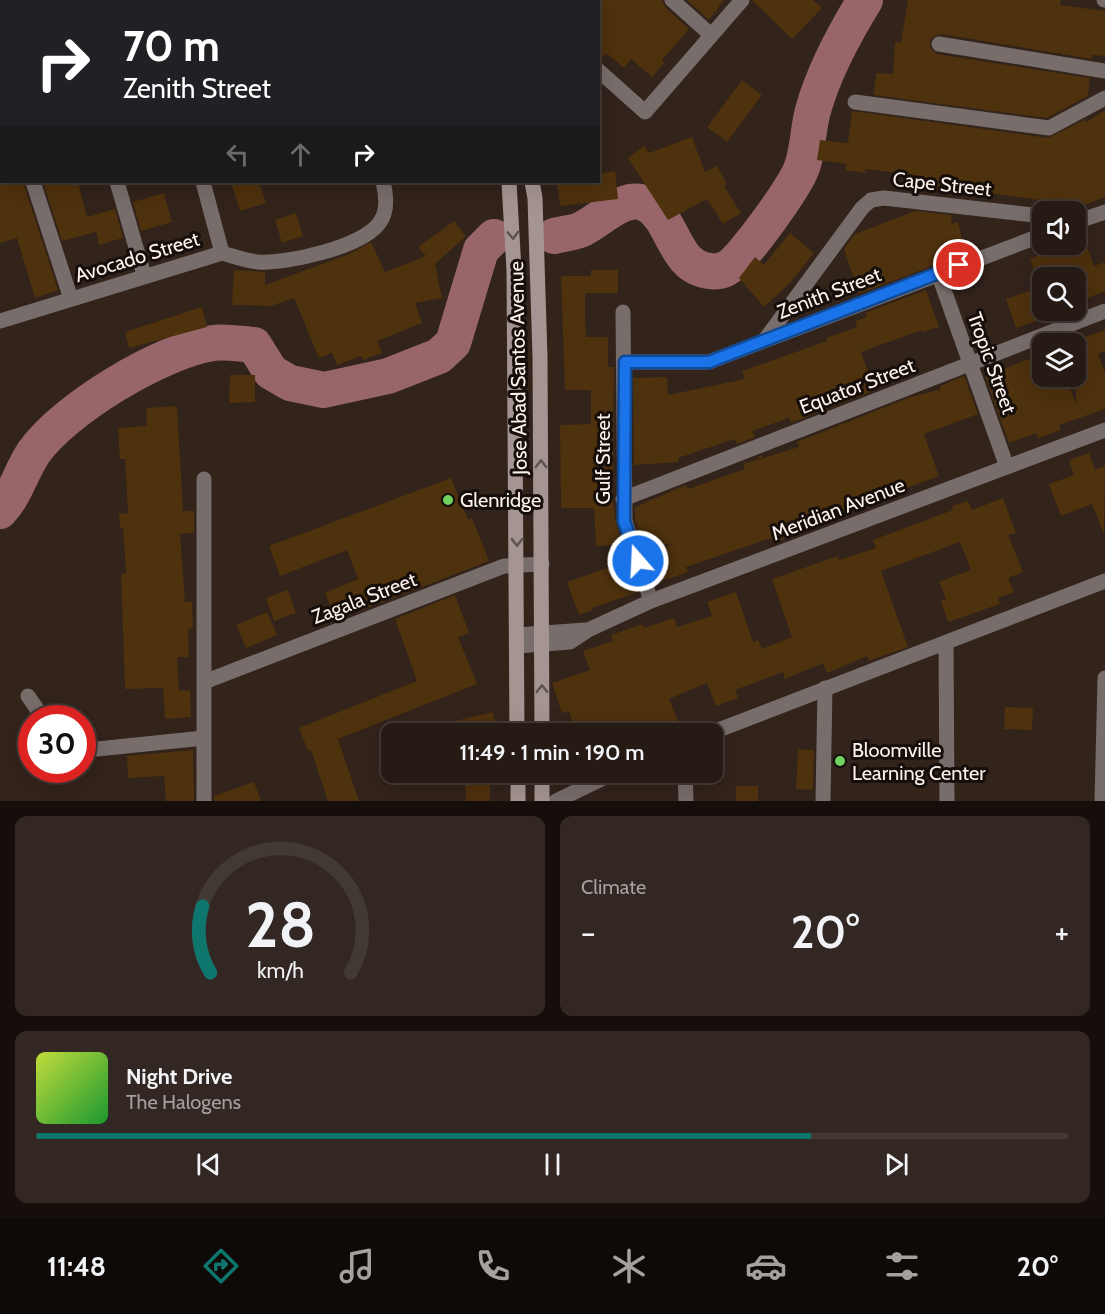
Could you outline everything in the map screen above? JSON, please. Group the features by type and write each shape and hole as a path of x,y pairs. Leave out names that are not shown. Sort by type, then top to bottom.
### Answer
{"main road":[{"name":"Jose Abad Santos Avenue","path":"509,183 512,199 514,270 517,723"},
{"name":"Jose Abad Santos Avenue","path":"532,183 538,269 542,723"},
{"path":"518,783 518,801"},
{"path":"542,783 542,801"}],"street":[{"path":"672,0 711,34"},
{"path":"600,72 645,112 742,0"},
{"path":"939,44 1105,70"},
{"path":"855,102 1049,128 1105,98"},
{"path":"33,183 71,299"},
{"path":"117,183 144,275"},
{"path":"203,183 222,254"},
{"name":"Avocado Street","path":"0,321 144,275 222,254 259,262 316,254 365,236 381,222 387,196 382,183"},
{"name":"Cape Street","path":"764,341 862,208 871,200 884,198 1032,215"},
{"path":"1086,218 1105,212"},
{"name":"Zenith Street","path":"625,362 709,362 1032,239"},
{"name":"Tropic Street","path":"938,273 1007,467"},
{"name":"Equator Street","path":"623,499 1105,311"},
{"name":"Gulf Street","path":"623,312 624,521 651,601"},
{"name":"Meridian Avenue","path":"517,641 570,642 588,630 651,601 1105,430"},
{"path":"204,479 204,801"},
{"name":"Zagala Street","path":"204,682 504,566 542,564"},
{"path":"723,728 1105,581"},
{"path":"946,644 947,801"},
{"path":"1102,801 1105,678"},
{"path":"822,801 825,688"},
{"path":"28,696 34,705"},
{"path":"96,749 204,738"},
{"path":"556,801 593,783"},
{"path":"686,783 686,801"}],"building":[{"path":"600,0 662,0 665,7 689,29 662,60 664,63 652,77 631,59 624,68 607,54 600,59"},
{"path":"687,0 724,0 709,20"},
{"path":"752,0 813,0 822,8 792,39"},
{"path":"908,0 1061,0 1060,5 1105,11 1105,56 1092,55 1092,59 941,34 931,38 930,48 937,54 1090,78 1088,96 1047,118 874,95 876,73 893,74 895,42 901,43"},
{"path":"742,80 762,95 727,142 707,127"},
{"path":"1105,110 1105,197 1086,204 1086,201 1047,201 947,187 948,192 912,187 914,175 865,169 865,173 846,170 846,164 817,160 820,140 848,143 852,111 1048,138 1086,119 1085,123"},
{"path":"692,137 705,172 717,166 727,184 724,186 741,213 723,224 707,199 668,220 628,158 644,146 649,153"},
{"path":"615,171 618,199 560,206 557,183 600,183 600,174"},
{"path":"0,183 23,183 58,290 35,298 17,238 0,243"},
{"path":"43,183 78,183 87,217 115,209 123,238 99,245 96,232 62,241"},
{"path":"231,183 259,183 266,203 240,211"},
{"path":"164,193 172,222 141,231 133,202"},
{"path":"915,211 951,215 952,224 958,222 965,251 938,258 940,263 859,294 844,249 855,234"},
{"path":"296,213 303,236 282,243 275,220"},
{"path":"454,221 466,236 435,264 442,298 415,303 422,323 377,341 382,353 363,360 361,356 337,365 332,353 319,358 294,298 271,306 232,305 234,270 265,272 265,285 352,253 371,242 385,272 426,256 418,247"},
{"path":"790,233 814,253 790,283 764,307 739,278 755,257 764,265"},
{"path":"1086,244 1094,266 1105,262 1105,291 1086,299 1086,267 1033,267 1030,259 1039,255 1086,255"},
{"path":"591,270 618,270 618,293 585,293 585,314 586,337 608,337 608,367 614,367 613,498 616,524 623,545 596,546 594,508 561,508 560,425 591,424 591,390 565,390 561,276 591,276"},
{"path":"926,290 939,327 922,332 922,330 861,352 875,390 791,423 789,418 752,431 755,437 737,444 735,439 678,458 679,462 634,465 633,378 667,377 668,395 745,379 742,371 827,341 826,338 857,327 855,321 867,317 865,313"},
{"path":"1032,290 1032,321 1036,321 1016,328 1006,299"},
{"path":"202,307 207,327 129,348 125,332"},
{"path":"1105,330 1105,351 1098,354 1105,373 1105,409 1059,425 1061,430 1038,438 1036,433 1009,443 985,376 1032,358 1032,387 1042,387 1042,389 1070,387 1076,404 1076,387 1086,387 1086,337"},
{"path":"230,375 255,375 255,402 229,403"},
{"path":"964,376 978,414 924,434 939,476 831,517 830,514 796,526 799,534 773,543 771,538 686,567 688,572 656,583 646,554 673,544 643,545 635,519 635,507 686,485 688,489 745,469 743,464 799,447 797,442 908,398 941,389 940,386"},
{"path":"177,406 183,511 194,511 194,533 180,534 185,602 192,602 193,628 188,629 189,657 177,657 179,691 190,690 191,717 165,719 163,688 125,689 121,574 126,573 123,528 120,529 119,514 128,513 125,459 120,459 118,428 147,426 146,408"},
{"path":"1089,453 1095,470 1105,466 1104,534 1092,504 1061,516 1049,484 1074,475 1069,460"},
{"path":"451,478 468,520 472,518 489,561 336,620 325,593 358,579 347,550 280,576 269,546"},
{"path":"1003,498 1016,533 1008,535 1023,572 1008,578 1014,592 998,598 1000,604 948,622 941,601 946,599 939,582 971,570 960,542 881,571 908,647 868,661 867,656 827,673 823,663 785,679 783,672 735,690 738,698 716,706 707,683 669,699 679,723 573,723 569,711 562,713 552,683 590,670 583,651 613,641 611,635 643,624 644,628 674,618 677,627 712,616 707,602 736,592 753,642 758,640 762,649 792,637 772,579 838,556 839,560 876,548 873,540 953,510 952,506 968,501 972,510"},
{"path":"628,561 638,592 592,608 593,610 579,615 567,582"},
{"path":"288,590 296,613 274,621 266,598"},
{"path":"455,595 469,633 458,637 477,684 338,739 359,801 328,801 311,750 308,751 299,728 417,681 395,619"},
{"path":"267,612 277,635 246,648 236,625"},
{"path":"1005,707 1033,708 1032,730 1004,729"},
{"path":"493,712 496,723 446,723"},
{"path":"798,749 814,750 813,790 796,789"},
{"path":"193,750 194,801 166,801 164,776 128,778 127,756"},
{"path":"254,782 261,801 214,801 214,796"},
{"path":"465,783 490,783 490,801 466,801"},
{"path":"736,786 758,786 758,801 736,801"}],"waterway":[{"path":"554,236 580,230 620,205 638,202 656,211 688,261 698,268 710,271 727,268 754,239 799,174 805,158 818,94 836,52 865,0"},
{"path":"0,511 34,452 48,435 115,384 167,357 191,348 218,342 254,345 271,372 290,383 324,390 388,376 439,356 453,343 481,250 494,237"}],"place":[{"name":"Glenridge","path":"448,500"},
{"name":"Bloomville Learning Center","path":"840,761"}],"route":[{"path":"638,561 624,521 625,362 709,362 959,265"}]}
